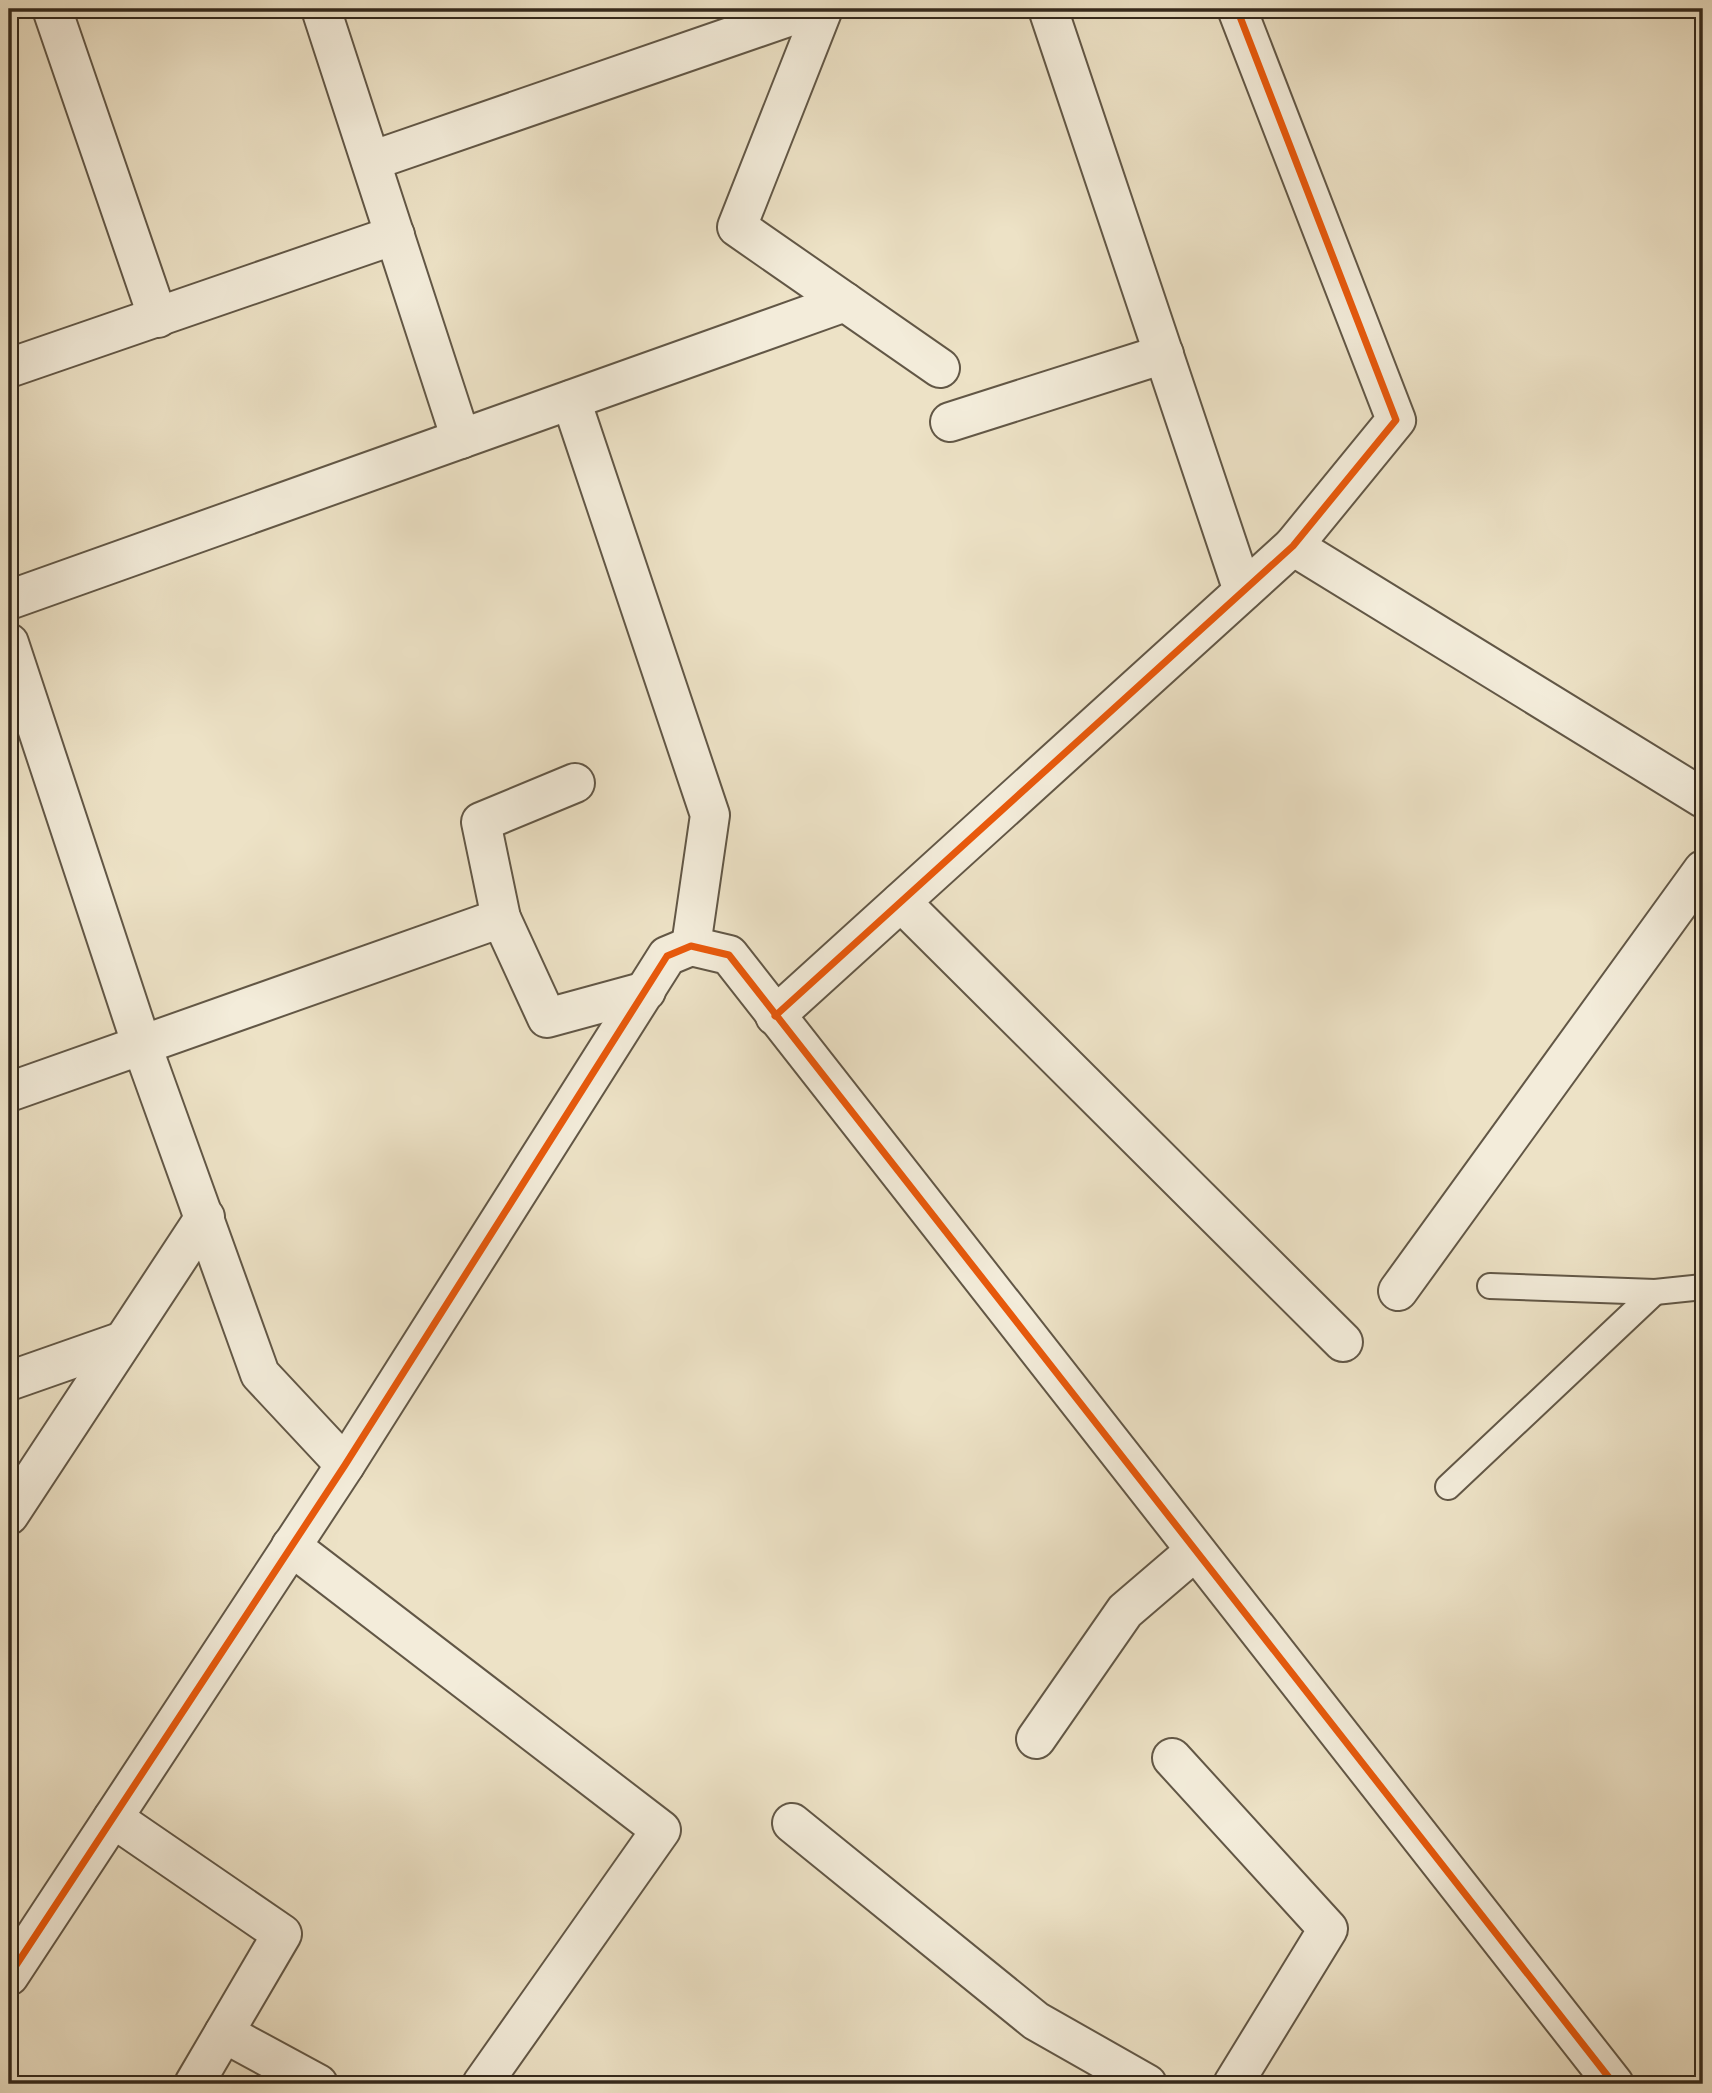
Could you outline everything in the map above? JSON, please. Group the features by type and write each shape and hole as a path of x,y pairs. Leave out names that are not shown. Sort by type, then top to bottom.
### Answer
{"street":[{"path":"52,9 158,318"},
{"path":"321,9 461,439"},
{"path":"371,161 811,9"},
{"path":"823,9 737,227 940,368"},
{"path":"1048,9 1243,591"},
{"path":"775,1016 1293,547 1396,420 1237,9"},
{"path":"9,368 395,235"},
{"path":"9,600 845,302"},
{"path":"950,422 1164,354"},
{"path":"571,400 710,815 691,946"},
{"path":"1293,547 1703,798"},
{"path":"9,643 142,1046 260,1374 345,1465"},
{"path":"575,783 481,822 501,918 547,1018 646,991"},
{"path":"1398,1291 1703,870"},
{"path":"901,902 1343,1342"},
{"path":"9,1092 501,918"},
{"path":"9,1976 22,1928 113,1818 345,1465 667,956 691,946 729,955 1614,2084"},
{"path":"9,1515 205,1217"},
{"path":"9,1381 123,1341"},
{"path":"292,1546 661,1830 482,2084"},
{"path":"1036,1738 1125,1611 1195,1551"},
{"path":"1172,1758 1328,1929 1233,2084"},
{"path":"113,1818 282,1934 194,2084"},
{"path":"792,1823 1036,2021 1147,2084"},
{"path":"224,2034 318,2084"}],"lane":[{"path":"1490,1286 1655,1292 1703,1287"},
{"path":"1448,1487 1655,1292"}],"cycle path":[{"path":"775,1016 1293,546 1396,420 1237,9"},
{"path":"9,1976 345,1465 667,956 691,946 729,955 1614,2084"}]}
